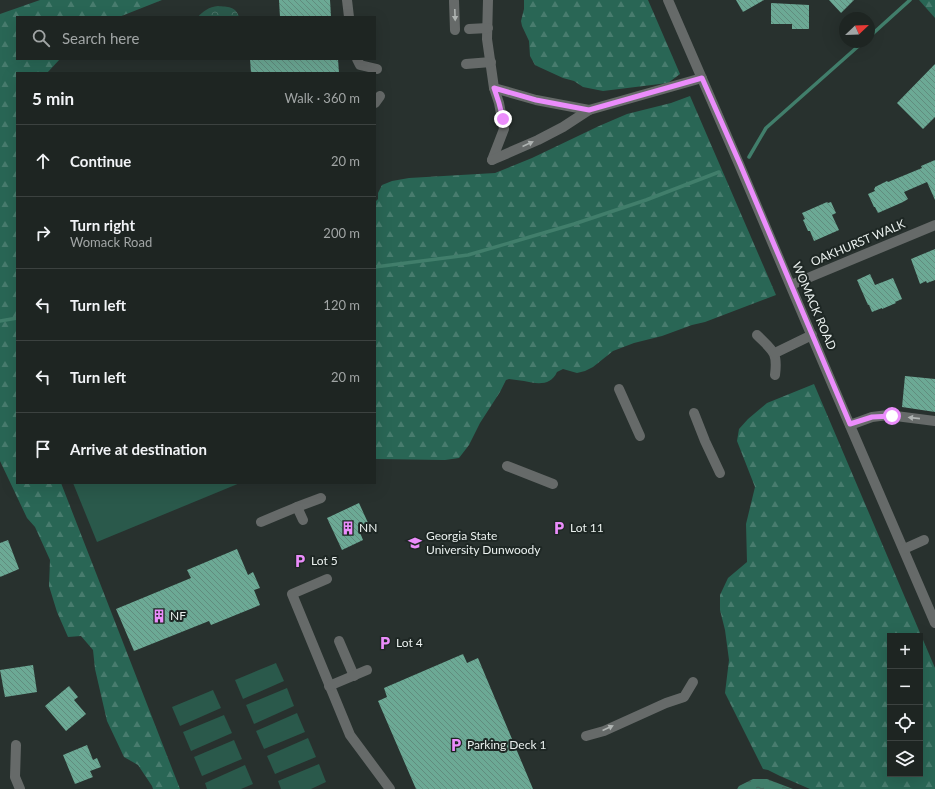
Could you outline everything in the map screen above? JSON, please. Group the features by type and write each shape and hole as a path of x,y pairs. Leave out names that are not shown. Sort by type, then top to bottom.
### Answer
{"street":[{"path":"347,0 349,16"},
{"path":"488,0 487,39 494,88 499,103 504,129 492,160 538,140 563,127 589,110 702,78"},
{"name":"WOMACK ROAD","path":"668,0 740,164 935,623"},
{"path":"454,1 455,30"},
{"path":"469,29 488,28"},
{"path":"358,60 360,65 377,69"},
{"path":"466,64 491,62"},
{"path":"494,88 536,100 589,110"},
{"name":"OAKHURST WALK","path":"791,285 935,225"},
{"path":"757,334 775,353 775,375"},
{"path":"775,353 812,335"},
{"path":"619,389 640,436"},
{"path":"694,413 705,441 720,472"},
{"path":"850,424 872,417 892,416 935,421"},
{"path":"507,466 553,484"},
{"path":"261,522 297,506 321,498"},
{"path":"297,506 303,520"},
{"path":"904,549 924,540"},
{"path":"327,579 292,594 350,736 390,789"},
{"path":"339,641 354,676"},
{"path":"329,686 367,670"},
{"path":"586,736 604,731 630,718 684,697 693,682"},
{"path":"16,745 15,777 20,789"}],"green space":[{"path":"40,0 162,0 122,16 16,16 16,60 59,60 48,72 16,72 16,484 61,484 180,789 153,789 138,765 124,757 107,721 95,669 93,650 81,636 68,637 57,612 49,586 50,560 35,527 27,518 0,461 0,14"},
{"path":"524,0 648,0 680,74 668,83 603,91 583,87 574,81 563,78 539,67 535,65 530,56 529,41 522,26 521,21 524,9"},
{"path":"919,0 935,0 935,18"},
{"path":"212,7 228,7 236,11 239,16 199,16"},
{"path":"690,96 776,295 705,322 662,336 634,343 613,351 593,367 585,371 577,373 563,369 557,372 551,380 543,383 509,379 506,380 480,423 469,445 459,458 445,460 376,459 376,201 382,185 392,181 409,178 495,173 532,158 627,114 671,103"},
{"path":"814,384 920,633 887,633 887,777 923,777 923,640 935,668 935,789 810,789 763,769 725,693 729,660 725,630 720,610 720,595 728,578 747,562 746,524 755,487 737,441 739,429 748,419 767,403"},
{"path":"73,484 238,484 97,542"},
{"path":"276,663 284,681 243,699 235,680"},
{"path":"287,688 294,706 254,724 246,705"},
{"path":"213,690 221,708 180,726 172,707"},
{"path":"297,713 305,732 264,749 256,731"},
{"path":"224,715 232,733 191,751 183,732"},
{"path":"308,738 316,757 275,774 267,756"},
{"path":"234,740 242,759 202,776 194,757"},
{"path":"319,764 326,782 311,789 281,789 278,781"},
{"path":"245,765 253,784 241,789 207,789 205,783"}],"water":[{"path":"753,779 767,779 793,789 737,789 739,786"}],"building":[{"path":"279,0 330,0 331,16 280,16"},
{"path":"736,0 764,0 743,12"},
{"path":"829,0 854,0 842,12 840,12"},
{"path":"771,3 809,5 809,29 792,29 792,24 771,24"},
{"path":"250,60 338,60 339,72 251,72"},
{"path":"935,64 935,117 923,129 897,103"},
{"path":"935,160 935,200 927,182 904,192 908,199 878,213 868,194 875,191 875,187 922,168 921,166"},
{"path":"827,202 831,202 836,213 832,215 839,230 814,241 803,220 805,219 802,213"},
{"path":"935,249 935,280 927,283 926,281 920,284 911,259"},
{"path":"870,274 875,285 893,278 902,299 895,302 896,303 872,312 857,280"},
{"path":"905,376 935,379 935,412 902,407"},
{"name":"NN","path":"359,503 369,525 359,530 363,540 342,550 327,518"},
{"path":"8,540 19,569 0,577 0,543"},
{"path":"237,549 248,575 253,572 260,588 254,590 260,605 211,625 209,621 134,651 116,609 191,578 187,570"},
{"name":"Parking Deck 1","path":"463,654 467,663 478,658 533,789 416,789 378,701 387,697 384,688"},
{"path":"33,665 37,692 5,697 0,670"},
{"path":"69,686 78,697 74,700 86,714 66,731 45,706"},
{"path":"87,745 93,760 97,758 101,767 90,771 93,777 75,784 63,755"}],"waterway":[{"path":"875,32 910,0"},
{"path":"749,157 766,128 856,48"},
{"path":"376,267 468,255 574,224 646,200 719,172"},
{"path":"0,321 16,318"}],"place":[{"name":"NN","path":"348,528"},
{"name":"Lot 11","path":"559,528"},
{"name":"Georgia State University Dunwoody","path":"415,543"},
{"name":"Lot 5","path":"300,561"},
{"name":"NF","path":"159,616"},
{"name":"Lot 4","path":"385,643"},
{"name":"Parking Deck 1","path":"456,745"}],"route":[{"path":"503,119 494,88 536,100 589,110 702,78 850,424 872,417 892,416"}]}
